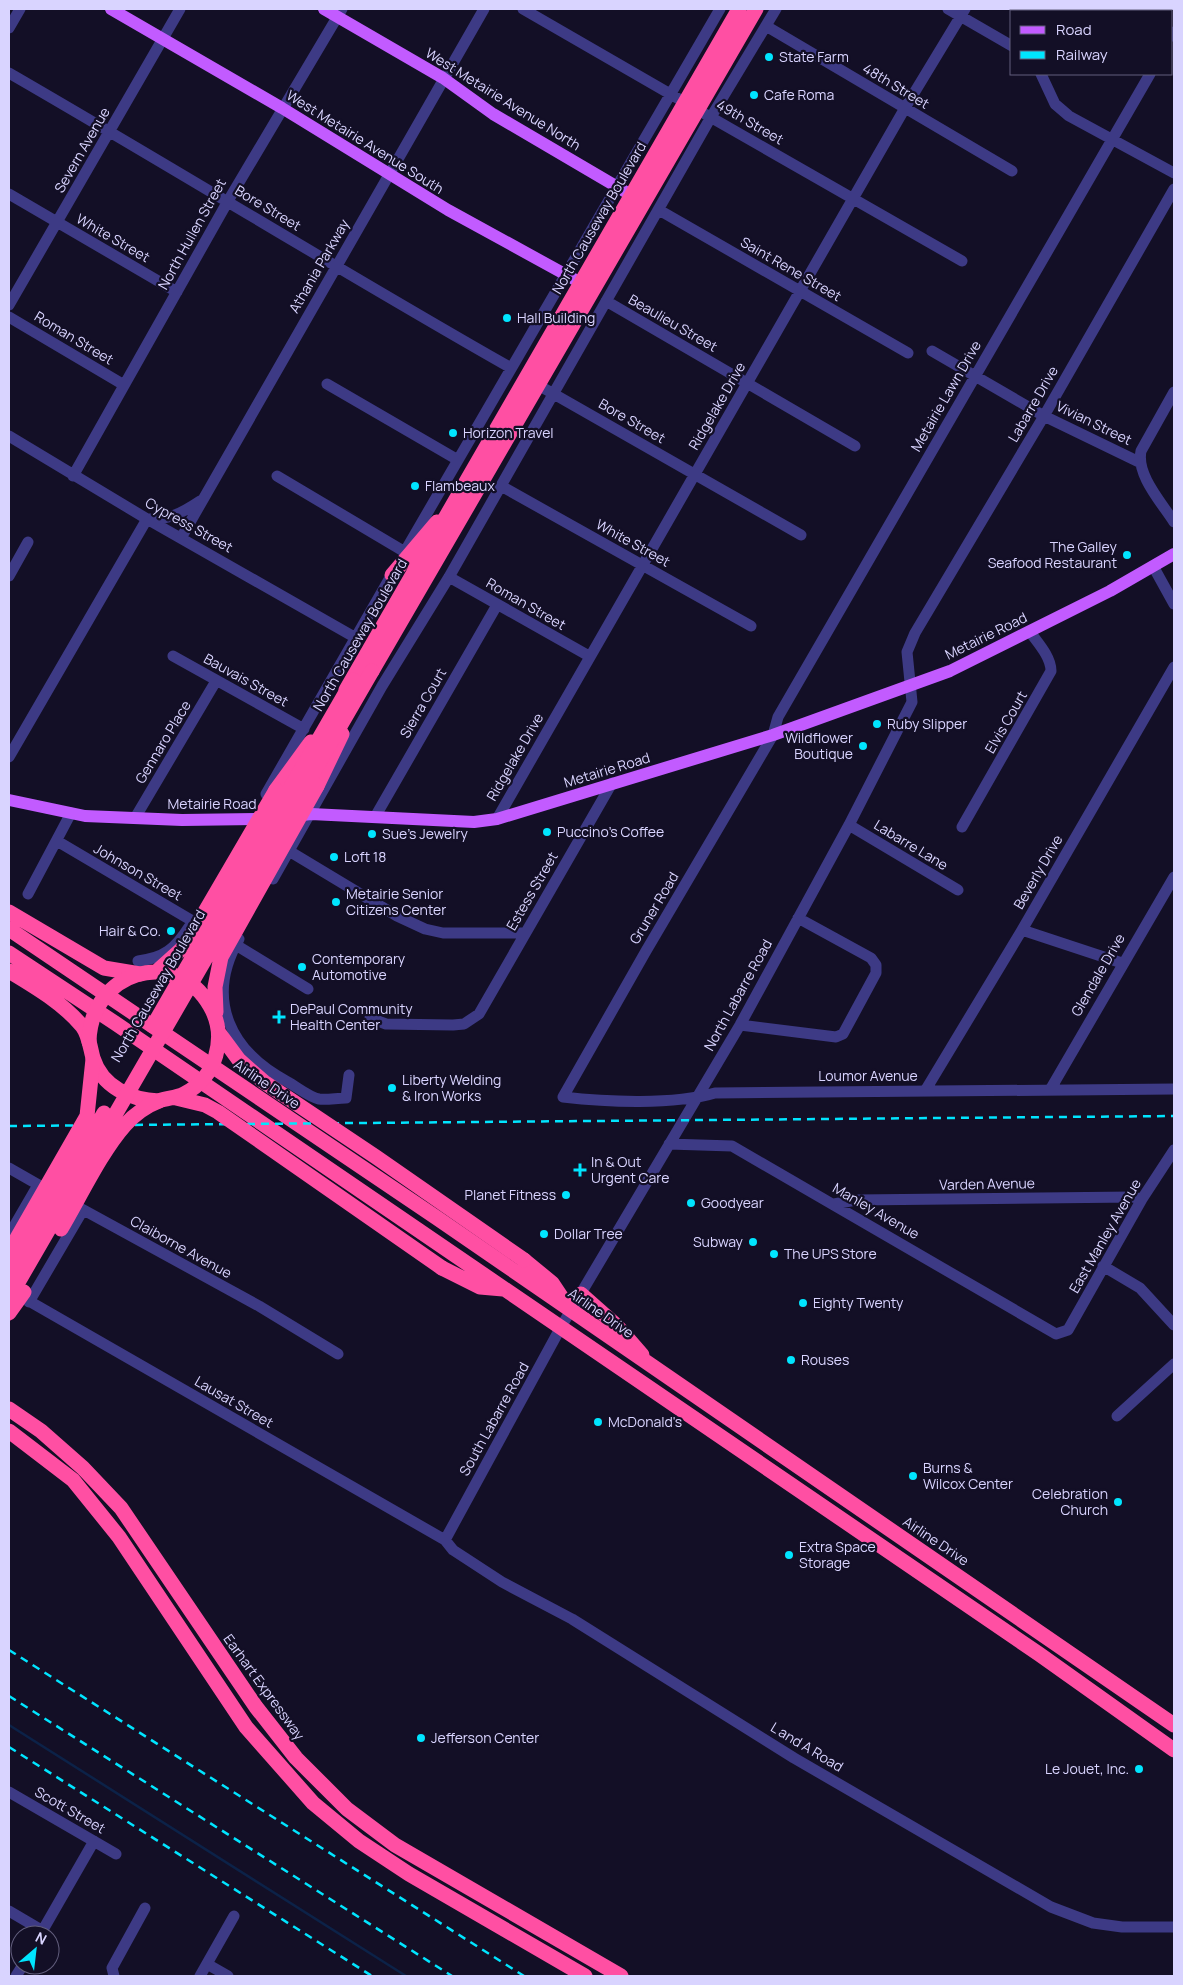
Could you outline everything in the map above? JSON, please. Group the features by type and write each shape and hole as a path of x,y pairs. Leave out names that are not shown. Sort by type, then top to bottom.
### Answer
{"highway":[{"name":"North Causeway Boulevard","path":"367,667 451,509 604,271 625,234 739,9"},
{"name":"North Causeway Boulevard","path":"9,1298 75,1186 367,667 532,382 581,283 631,195 756,9"},
{"path":"392,575 430,528 451,509"},
{"name":"North Causeway Boulevard","path":"9,1276 358,683"},
{"path":"156,972 185,946 276,790 358,683"},
{"path":"93,1059 108,1082 119,1091 145,1101 176,1098 192,1089 210,1068 217,1051 218,1027 215,987 221,957 316,786 358,683"},
{"path":"9,912 104,968 139,968 179,977 199,990 207,1000 218,1027 250,1071 524,1260 552,1284 570,1312"},
{"name":"Airline Drive","path":"9,929 437,1218 570,1312 1003,1606 1174,1725"},
{"path":"9,953 115,1022 992,1623 1174,1750"},
{"path":"89,1042 92,1019 102,998 119,982 139,968"},
{"path":"9,971 72,1014 84,1028 93,1059 87,1116 9,1252"},
{"path":"176,1098 205,1105 218,1112 442,1268 480,1287 503,1289"},
{"path":"9,1313 21,1297 115,1138 131,1118 159,1101"},
{"path":"581,1294 616,1325 638,1350 648,1365"},
{"name":"Earhart Expressway","path":"9,1408 41,1431 83,1468 121,1508 256,1707 296,1758 348,1809 395,1845 621,1976"},
{"path":"9,1431 73,1480 96,1507 119,1538 246,1727 313,1803 359,1841 409,1874 585,1976"},
{"path":"719,1437 763,1459 773,1460 778,1453"},
{"path":"992,1623 1003,1606"}],"main road":[{"name":"West Metairie Avenue South","path":"112,9 282,108 448,210 581,283"},
{"name":"West Metairie Avenue North","path":"324,9 340,13 443,78 493,114 631,195"},
{"path":"625,234 633,212 634,201 631,195"},
{"path":"581,283 596,281 604,271"},
{"name":"Metairie Road","path":"9,800 71,813 135,818 250,821 311,814 474,822 496,819 774,736 950,671 1030,632 1174,554"}],"street":[{"path":"9,28 20,9"},
{"name":"Severn Avenue","path":"9,305 180,9"},
{"name":"Athania Parkway","path":"181,538 484,9"},
{"name":"49th Street","path":"523,9 852,200 962,261"},
{"name":"North Causeway Boulevard","path":"139,968 161,957 183,936 720,9"},
{"path":"349,1075 346,1098 318,1098 271,1073 251,1058 232,1029 225,1011 225,980 236,944 382,686 449,578 711,117 776,9"},
{"path":"948,9 963,12 1010,45"},
{"name":"Ridgelake Drive","path":"496,819 905,108 963,12"},
{"name":"North Hullen Street","path":"73,476 228,201 340,13"},
{"name":"48th Street","path":"766,26 1012,171"},
{"name":"Bore Street","path":"9,73 511,368"},
{"path":"1041,75 1055,104 1060,110 1112,142 1174,173"},
{"name":"Metairie Lawn Drive","path":"774,736 778,717 1149,75"},
{"name":"Labarre Drive","path":"912,684 908,652 915,633 1044,416 1174,189"},
{"name":"White Street","path":"9,194 177,292"},
{"name":"Saint Rene Street","path":"659,210 908,353"},
{"name":"Beaulieu Street","path":"606,301 855,446"},
{"name":"Roman Street","path":"9,318 124,385"},
{"name":"Vivian Street","path":"932,351 1044,416 1139,462"},
{"name":"Bore Street","path":"532,382 801,535"},
{"path":"327,384 458,460"},
{"path":"1174,392 1141,451 1139,462 1143,473 1174,522"},
{"name":"Cypress Street","path":"9,436 73,476 356,638"},
{"path":"277,476 405,552"},
{"name":"White Street","path":"501,486 751,626"},
{"path":"9,757 147,519 164,520 181,514 202,500"},
{"path":"9,576 12,563 28,542"},
{"path":"1153,566 1174,604"},
{"name":"Roman Street","path":"449,578 589,656"},
{"name":"Sierra Court","path":"375,816 497,605"},
{"name":"Elvis Court","path":"962,827 1052,671 1052,666 1045,652 1030,632"},
{"name":"Bauvais Street","path":"173,656 304,729"},
{"name":"Beverly Drive","path":"925,1091 1022,930 1174,667"},
{"name":"Gennaro Place","path":"135,818 216,681"},
{"name":"North Labarre Road","path":"570,1312 740,1025 849,825 912,702 912,684"},
{"name":"Gruner Road","path":"563,1098 646,951 774,736"},
{"name":"Estess Street","path":"370,1018 386,1024 454,1025 472,1020 479,1014 612,783"},
{"path":"28,894 58,842 71,813"},
{"name":"Labarre Lane","path":"849,825 958,890"},
{"name":"Johnson Street","path":"58,842 192,921 236,944 308,989"},
{"path":"289,851 397,916 425,929 443,933 525,933"},
{"name":"Glendale Drive","path":"1050,1090 1122,963 1174,877"},
{"path":"740,1025 836,1036 843,1034 876,972 876,965 871,958 798,918"},
{"path":"1022,930 1122,963"},
{"name":"Loumor Avenue","path":"563,1098 597,1101 695,1099 714,1093 1174,1089"},
{"name":"Manley Avenue","path":"669,1144 732,1146 1042,1326 1059,1334"},
{"name":"East Manley Avenue","path":"1059,1334 1068,1330 1142,1199 1174,1150"},
{"name":"Claiborne Avenue","path":"9,1168 258,1306 338,1354"},
{"path":"9,1235 38,1184"},
{"name":"Varden Avenue","path":"834,1204 856,1200 1133,1197 1142,1199"},
{"path":"29,1302 84,1210"},
{"path":"1104,1266 1140,1288 1174,1325"},
{"name":"Lausat Street","path":"9,1290 444,1540"},
{"name":"South Labarre Road","path":"444,1540 570,1312"},
{"path":"1117,1416 1174,1364"},
{"name":"L and A Road","path":"444,1540 453,1550 502,1582 572,1619 794,1758 1051,1907 1093,1923 1122,1927 1174,1927"},
{"name":"Scott Street","path":"9,1792 116,1854"},
{"path":"47,1925 94,1841"},
{"path":"114,1976 112,1968 145,1908"},
{"path":"9,1911 30,1925"},
{"path":"200,1976 234,1916"},
{"path":"207,1964 228,1976"}],"waterway":[{"path":"9,1725 406,1976"}],"railway":[{"path":"9,1126 1174,1116"},
{"path":"9,1650 524,1976"},
{"path":"9,1696 452,1976"},
{"path":"9,1747 372,1976"}],"place":[{"name":"State Farm","path":"769,57"},
{"name":"Cafe Roma","path":"754,95"},
{"name":"Hall Building","path":"507,318"},
{"name":"Horizon Travel","path":"453,433"},
{"name":"Flambeaux","path":"415,486"},
{"name":"The Galley Seafood Restaurant","path":"1127,555"},
{"name":"Ruby Slipper","path":"877,724"},
{"name":"Wildflower Boutique","path":"863,746"},
{"name":"Puccino's Coffee","path":"547,832"},
{"name":"Sue's Jewelry","path":"372,834"},
{"name":"Loft 18","path":"334,857"},
{"name":"Metairie Senior Citizens Center","path":"336,902"},
{"name":"Hair & Co.","path":"171,931"},
{"name":"Contemporary Automotive","path":"302,967"},
{"name":"DePaul Community Health Center","path":"279,1017"},
{"name":"Liberty Welding & Iron Works","path":"392,1088"},
{"name":"In & Out Urgent Care","path":"580,1170"},
{"name":"Planet Fitness","path":"566,1195"},
{"name":"Goodyear","path":"691,1203"},
{"name":"Dollar Tree","path":"544,1234"},
{"name":"Subway","path":"753,1242"},
{"name":"The UPS Store","path":"774,1254"},
{"name":"Eighty Twenty","path":"803,1303"},
{"name":"Rouses","path":"791,1360"},
{"name":"McDonald's","path":"598,1422"},
{"name":"Burns & Wilcox Center","path":"913,1476"},
{"name":"Celebration Church","path":"1118,1502"},
{"name":"Extra Space Storage","path":"789,1555"},
{"name":"Jefferson Center","path":"421,1738"},
{"name":"Le Jouet, Inc.","path":"1139,1769"}]}
